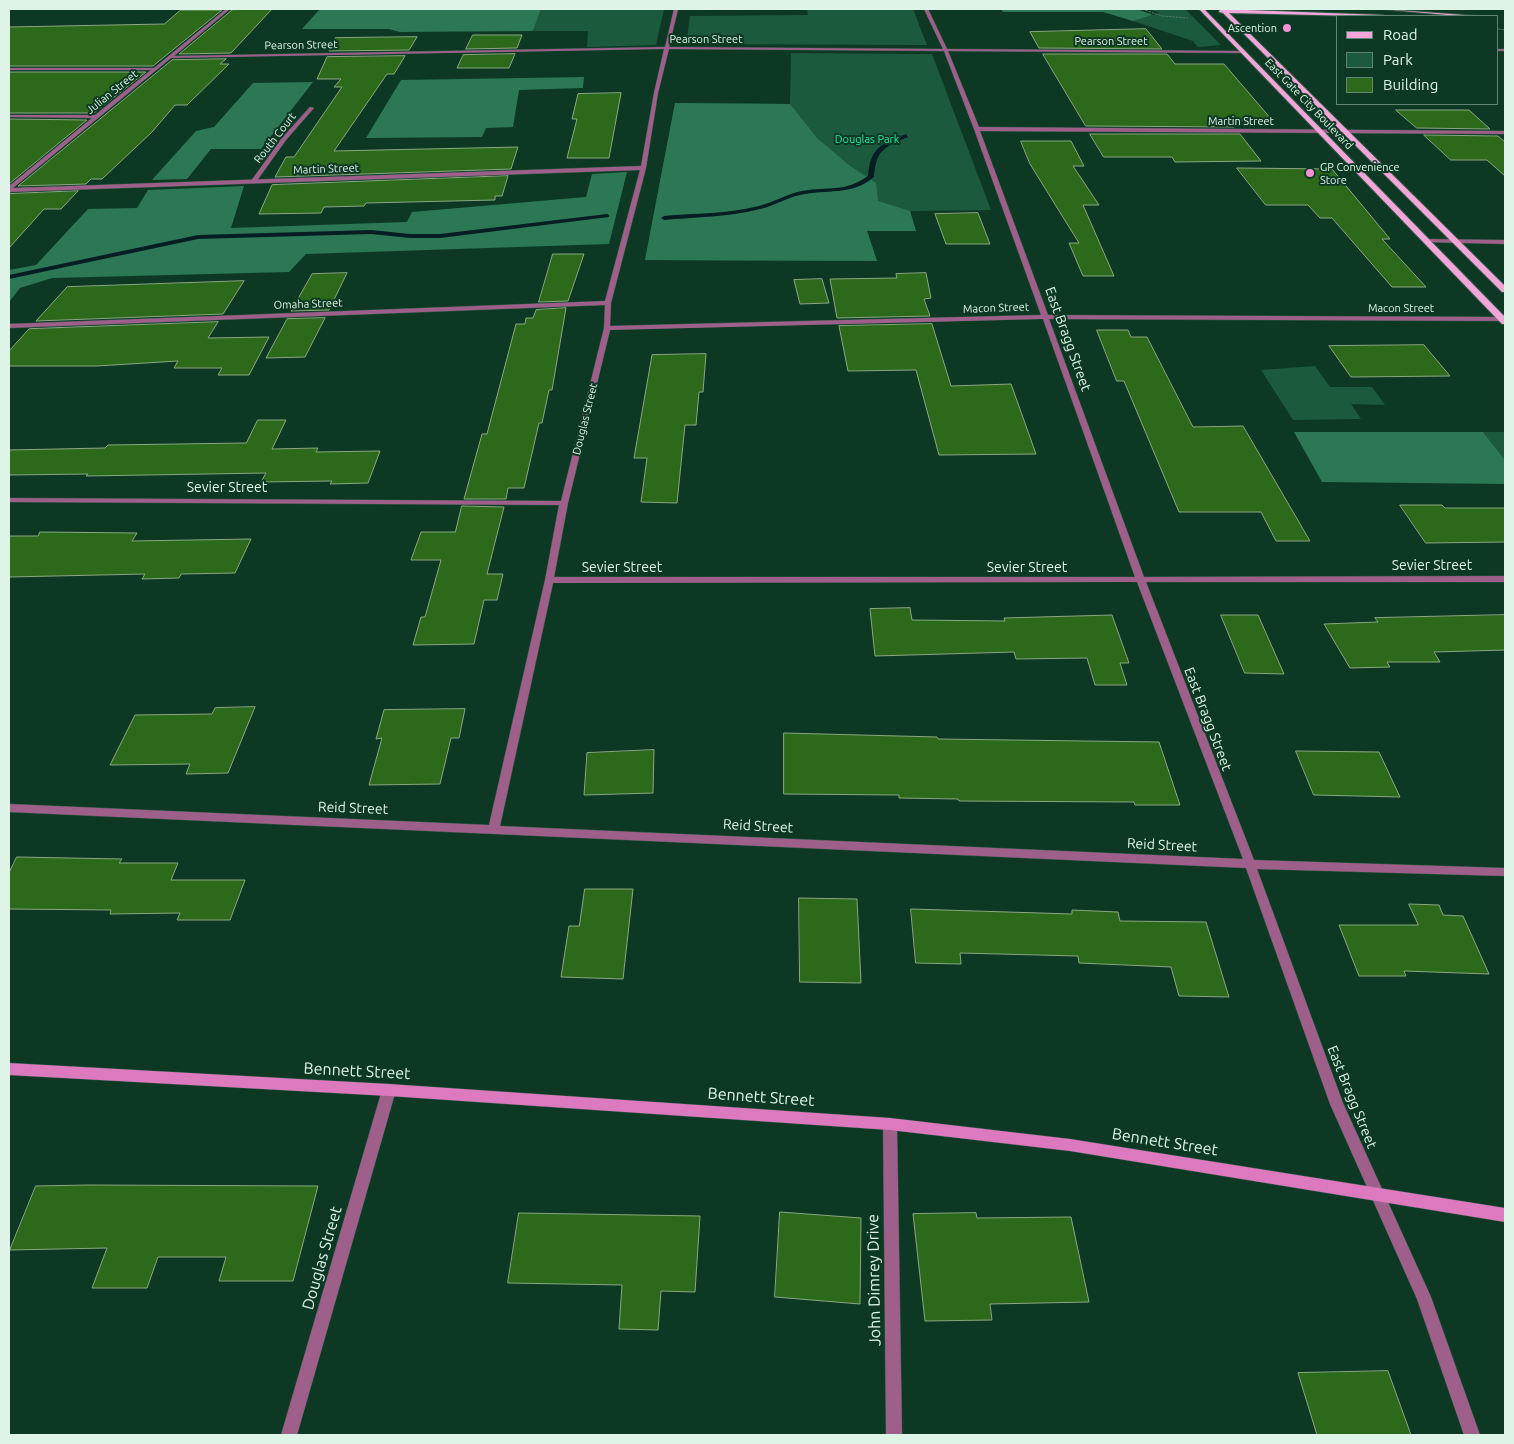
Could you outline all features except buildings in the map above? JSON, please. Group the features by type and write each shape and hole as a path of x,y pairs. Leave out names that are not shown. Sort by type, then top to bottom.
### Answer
{"main road":[{"path":"1384,9 1463,15"},
{"path":"1203,10 1363,15"},
{"name":"East Gate City Boulevard","path":"1203,10 1504,320"},
{"name":"East Gate City Boulevard","path":"1223,10 1505,290"}],"street":[{"name":"Julian Street","path":"9,189 228,9"},
{"name":"Douglas Street","path":"494,829 564,503 607,328 608,303 643,168 656,93 676,9"},
{"name":"East Bragg Street","path":"926,9 977,129 1141,581 1250,864 1337,1104 1424,1297 1472,1435"},
{"name":"Pearson Street","path":"170,58 667,48 1242,52"},
{"path":"9,69 155,70"},
{"name":"Routh Court","path":"254,181 284,139 312,108"},
{"path":"9,116 98,117"},
{"name":"Martin Street","path":"977,129 1505,132"},
{"name":"Martin Street","path":"9,189 643,168"},
{"path":"1426,241 1505,242"},
{"name":"Omaha Street","path":"9,326 608,303"},
{"name":"Macon Street","path":"607,328 1044,316 1504,320"},
{"name":"Sevier Street","path":"9,500 564,503"},
{"name":"Sevier Street","path":"549,580 1141,581 1505,579"},
{"name":"Reid Street","path":"9,808 1250,864 1505,872"},
{"name":"Bennett Street","path":"9,1069 389,1090 890,1124 1070,1145 1505,1215"},
{"name":"Douglas Street","path":"289,1435 389,1090"},
{"name":"John Dimrey Drive","path":"890,1124 894,1435"}],"path":[{"path":"1142,9 1162,16 1190,18"}],"green space":[{"path":"320,9 541,9 533,31 400,32 389,29 302,29"},
{"path":"541,9 664,9 656,45 587,47 588,31 533,31"},
{"path":"807,9 913,9 927,45 686,44 690,16 808,15"},
{"path":"1001,9 1137,9 1153,15 1133,21 1103,12 1003,12"},
{"path":"1149,9 1185,9 1221,45 1198,47 1193,41 1133,21 1160,13"},
{"name":"Douglas Park","path":"791,53 932,54 991,210 910,211 916,231 867,231 877,261 645,260 675,103 790,104"},
{"path":"584,77 583,88 519,90 513,127 486,128 482,137 366,138 401,80"},
{"path":"313,82 261,149 211,149 187,179 152,180 196,131 214,127 253,83"},
{"path":"675,103 790,104 817,138 849,165 876,183 878,201 910,211 916,231 867,231 877,261 645,260"},
{"path":"627,172 609,244 306,254 289,272 52,278 20,288 9,302 9,270 36,265 88,209 137,208 148,190 244,186 231,228 407,222 412,212 586,197 592,174"},
{"path":"1315,366 1330,387 1372,387 1385,405 1351,404 1361,419 1293,420 1261,370"},
{"path":"1294,432 1483,432 1505,460 1505,484 1322,482"},
{"path":"1483,432 1505,432 1505,460"}],"waterway":[{"path":"664,218 748,210 800,193 854,187 871,177 873,160 879,150 906,136"},
{"path":"9,277 198,237 371,232 410,236 440,236 607,216"}],"place":[{"name":"Ascention","path":"1287,28"},
{"name":"GP Convenience Store","path":"1310,173"}]}
